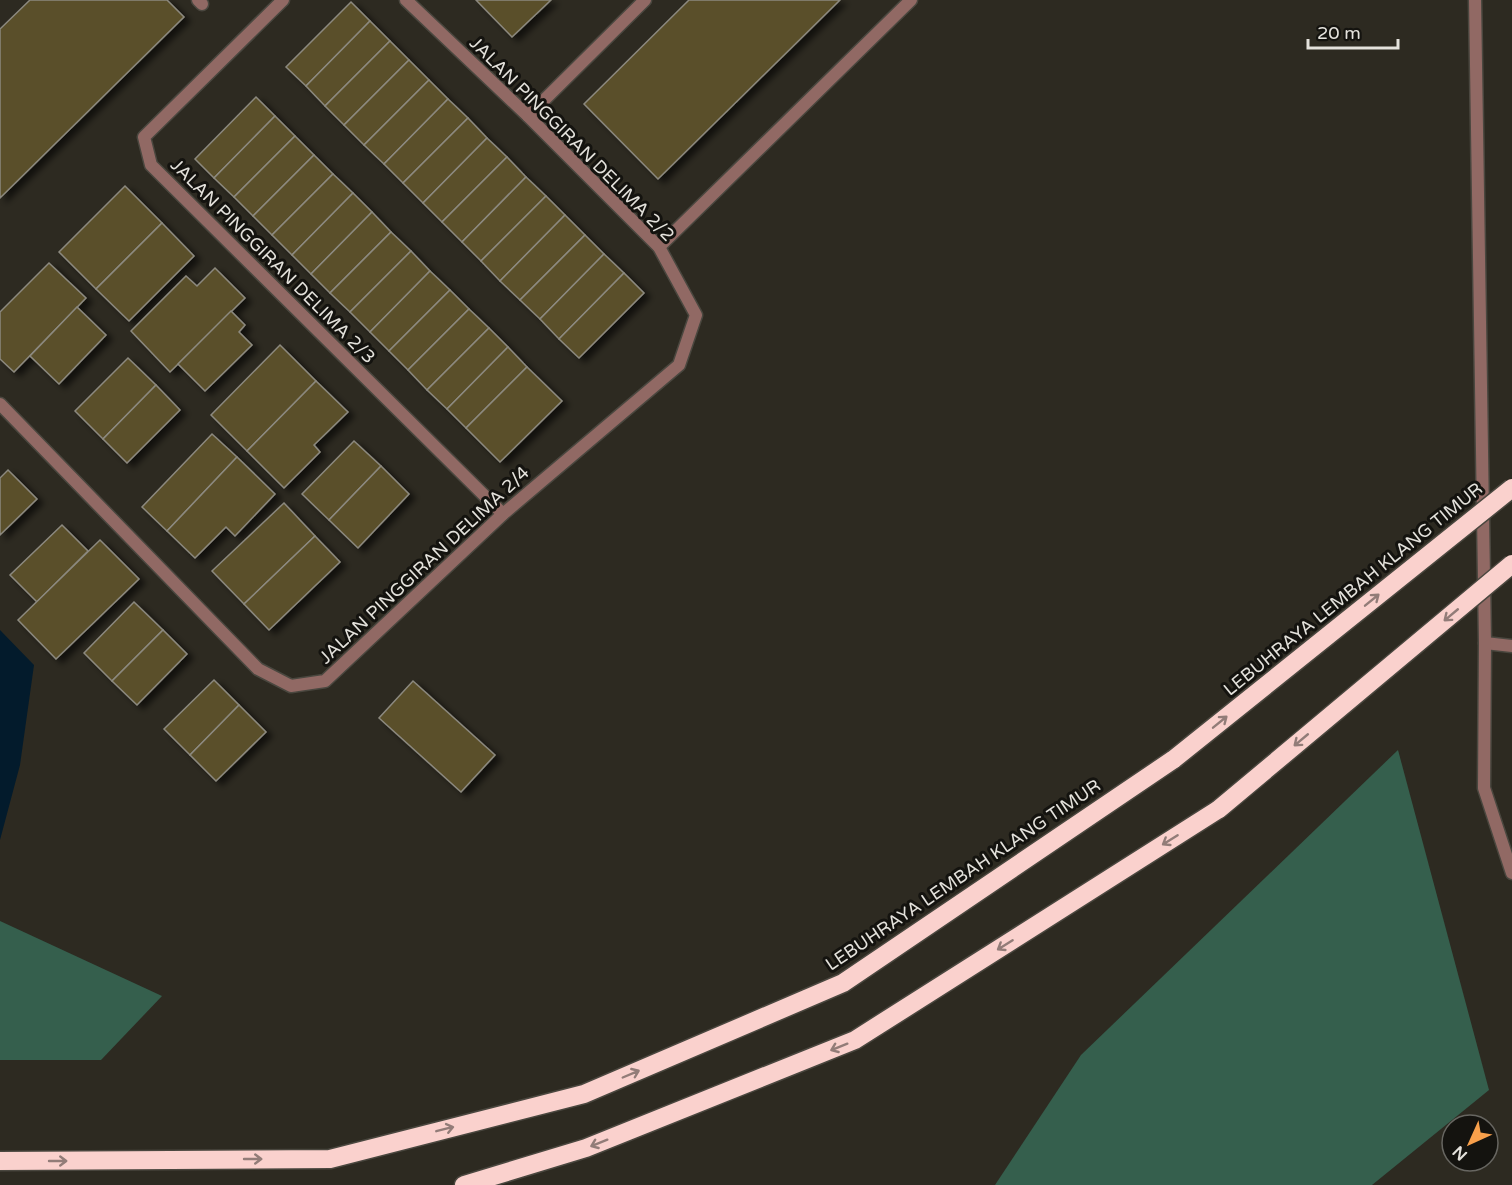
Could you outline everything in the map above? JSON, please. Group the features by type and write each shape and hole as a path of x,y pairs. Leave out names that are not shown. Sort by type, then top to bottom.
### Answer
{"highway":[{"name":"LEBUHRAYA LEMBAH KLANG TIMUR","path":"0,1161 330,1159 584,1094 843,983 1174,759 1512,488"},
{"path":"464,1185 586,1148 855,1040 1219,809 1512,564"}],"street":[{"name":"JALAN PINGGIRAN DELIMA 2/3","path":"283,0 144,137 151,165 503,514"},
{"name":"JALAN PINGGIRAN DELIMA 2/2","path":"406,0 528,116 659,247 696,315"},
{"path":"528,116 645,0"},
{"path":"659,247 911,0"},
{"path":"1475,0 1485,643 1484,788 1512,873"},
{"name":"JALAN PINGGIRAN DELIMA 2/4","path":"0,404 258,669 291,686 325,681 503,514 679,365 696,315"},
{"path":"1485,643 1512,646"}],"green space":[{"path":"1398,750 1489,1090 1461,1113 1440,1113 1440,1130 1372,1185 995,1185 1081,1055"},
{"path":"0,921 162,996 101,1060 0,1060"}],"water":[{"path":"0,630 34,665 20,765 0,840"}],"building":[{"path":"30,0 167,0 184,17 0,198 0,29"},
{"path":"476,0 551,0 512,37"},
{"path":"689,0 840,0 658,179 584,104"},
{"path":"351,2 370,21 306,86 286,67"},
{"path":"370,21 390,41 325,106 306,86"},
{"path":"390,41 409,60 344,125 325,106"},
{"path":"409,60 429,80 364,145 344,125"},
{"path":"429,80 448,99 384,164 364,145"},
{"path":"256,97 275,116 214,178 195,159"},
{"path":"448,99 468,118 403,183 384,164"},
{"path":"275,116 295,136 234,197 214,178"},
{"path":"468,118 487,138 423,203 403,183"},
{"path":"295,136 314,155 253,216 234,197"},
{"path":"487,138 507,157 442,222 423,203"},
{"path":"314,155 333,174 272,235 253,216"},
{"path":"507,157 526,177 462,242 442,222"},
{"path":"333,174 353,193 292,255 272,235"},
{"path":"526,177 546,196 481,261 462,242"},
{"path":"125,186 162,223 96,289 59,252"},
{"path":"353,193 372,212 311,274 292,255"},
{"path":"546,196 565,215 500,281 481,261"},
{"path":"372,212 391,232 330,293 311,274"},
{"path":"565,215 585,235 520,300 500,281"},
{"path":"162,223 194,256 129,321 96,289"},
{"path":"391,232 411,251 350,312 330,293"},
{"path":"585,235 604,254 540,319 520,300"},
{"path":"411,251 430,271 370,332 350,312"},
{"path":"604,254 624,273 559,339 540,319"},
{"path":"49,263 86,298 14,372 0,359 0,312"},
{"path":"215,268 245,298 170,372 131,331 186,276 197,286"},
{"path":"430,271 450,290 389,351 370,332"},
{"path":"624,273 644,293 579,358 559,339"},
{"path":"450,290 469,309 408,370 389,351"},
{"path":"77,307 106,335 59,384 30,356"},
{"path":"469,309 489,328 427,390 408,370"},
{"path":"231,311 245,325 239,332 252,345 205,391 178,364"},
{"path":"489,328 508,347 447,409 427,390"},
{"path":"280,345 316,381 247,451 211,415"},
{"path":"508,347 527,367 466,428 447,409"},
{"path":"128,358 156,385 103,439 75,411"},
{"path":"527,367 562,401 500,462 466,428"},
{"path":"316,381 348,412 314,445 320,452 284,488 247,451"},
{"path":"156,385 180,410 127,463 103,439"},
{"path":"212,434 237,457 167,531 142,507"},
{"path":"354,441 381,466 329,520 302,494"},
{"path":"237,457 275,494 235,536 226,527 195,558 167,531"},
{"path":"381,466 409,494 358,548 329,520"},
{"path":"8,470 37,499 0,535 0,478"},
{"path":"284,503 315,536 244,604 212,571"},
{"path":"62,525 88,551 37,602 10,575"},
{"path":"315,536 340,562 269,630 244,604"},
{"path":"100,540 139,579 56,659 18,620"},
{"path":"134,602 163,630 112,681 84,653"},
{"path":"163,630 187,654 137,705 112,681"},
{"path":"214,680 239,705 190,755 164,729"},
{"path":"413,681 495,755 461,792 379,718"},
{"path":"239,705 266,732 216,781 190,755"}]}
